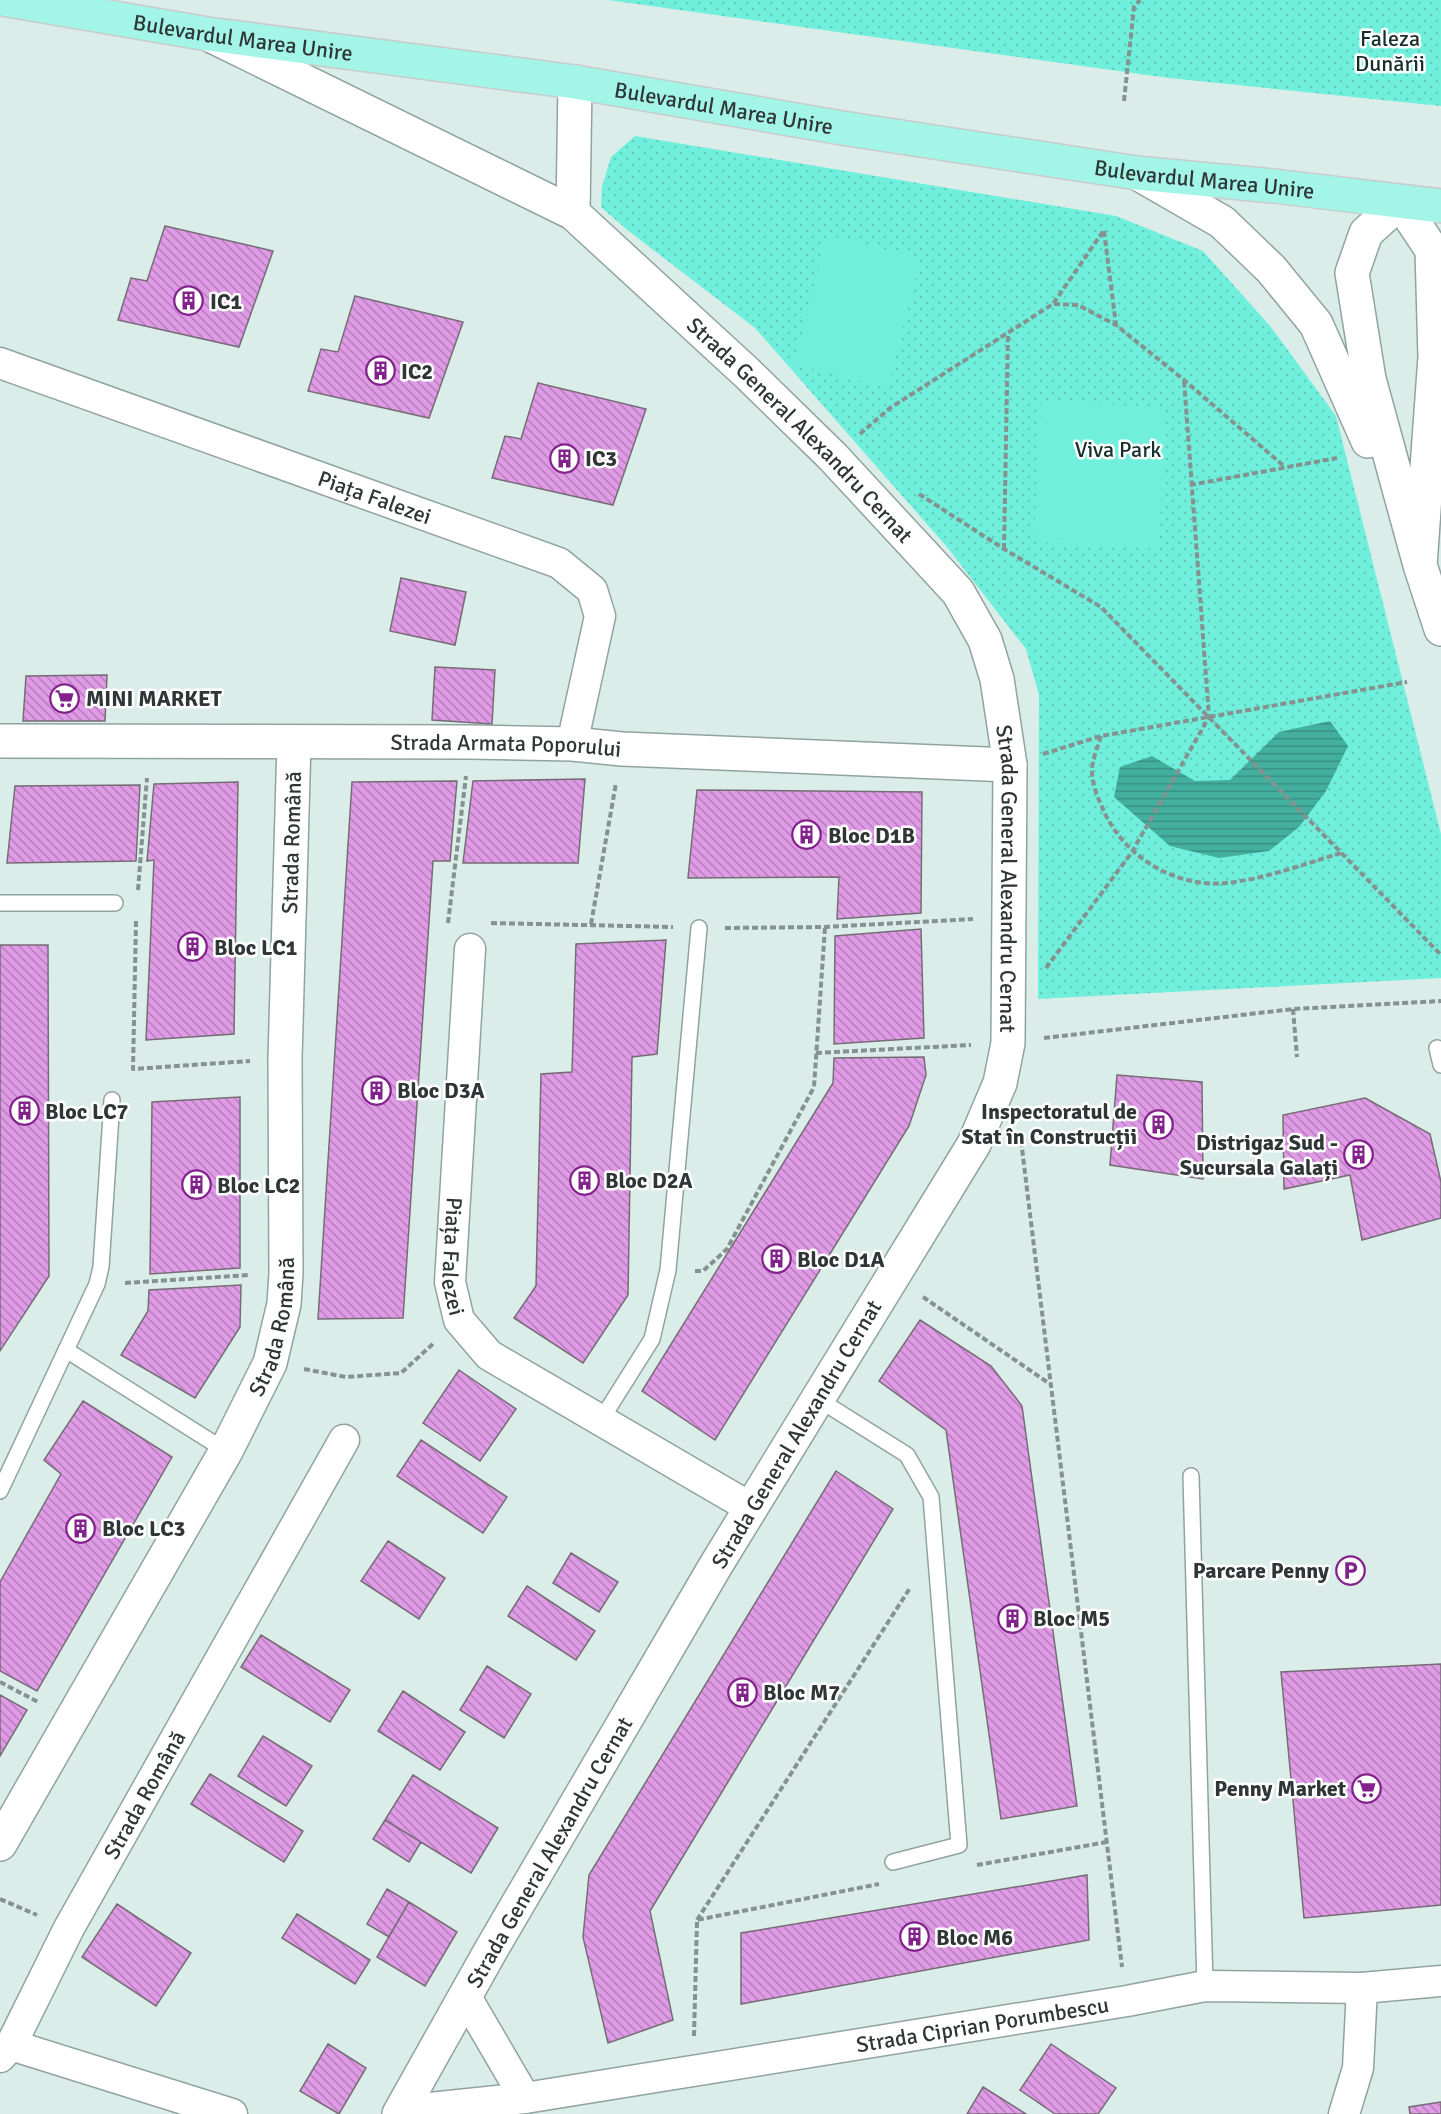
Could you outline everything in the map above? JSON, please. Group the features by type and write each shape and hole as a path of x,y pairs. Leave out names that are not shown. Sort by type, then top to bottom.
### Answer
{"main road":[{"name":"Bulevardul Marea Unire","path":"8,0 208,34 574,82 842,128 1137,173 1274,186 1441,206"}],"street":[{"name":"Strada General Alexandru Cernat","path":"208,34 573,213 747,373 833,457 958,592 985,639 997,679 1010,765 1008,1043 1000,1083 974,1144 751,1508 491,1950 400,2112"},
{"path":"573,213 574,82"},
{"path":"1137,173 1222,222 1271,269 1316,324 1356,411 1419,564"},
{"path":"1419,564 1435,357 1432,250 1400,202 1366,233 1352,273 1369,379 1419,564 1441,629"},
{"name":"Piața Falezei","path":"0,363 559,562 592,590 600,616 572,744"},
{"path":"1419,564 1441,488"},
{"name":"Strada Armata Poporului","path":"0,741 572,744 622,749 1010,765"},
{"name":"Strada Română","path":"0,1844 226,1451 270,1363 284,1304 286,1273 285,1059 294,742"},
{"name":"Piața Falezei","path":"472,936 450,1282 459,1320 489,1355 751,1508"},
{"name":"Strada Română","path":"6,2051 69,1928 344,1440"},
{"name":"Strada Ciprian Porumbescu","path":"400,2112 525,2098 693,2072 1127,2001 1205,1986 1362,1988 1441,1981"},
{"path":"1344,2114 1358,2068 1362,1988"},
{"path":"466,1997 525,2098"},
{"path":"6,2051 232,2114"}],"lane":[{"path":"0,903 115,903"},
{"path":"601,1420 652,1339 668,1270 699,928"},
{"path":"1437,1048 1441,1065"},
{"path":"0,1491 97,1284 101,1267 112,1100"},
{"path":"66,1350 226,1451"},
{"path":"818,1399 907,1455 931,1497 959,1845 893,1862"},
{"path":"1191,1476 1205,1986"}],"path":[{"path":"1124,101 1134,7 1140,0"},
{"path":"833,457 890,408 1053,304 1104,230 1116,326"},
{"path":"1053,304 1078,305 1116,326 1184,380 1285,467"},
{"path":"1004,549 1008,333"},
{"path":"1042,974 1132,852 1209,717 1184,380"},
{"path":"1190,485 1344,457"},
{"path":"867,494 889,486 920,495 1101,607 1441,955"},
{"path":"1010,765 1101,736 1407,682"},
{"path":"1101,736 1092,770 1096,795 1106,817 1132,852 1157,869 1179,878 1202,883 1225,883 1254,878 1341,853"},
{"path":"115,903 137,903 150,741"},
{"path":"591,924 622,749"},
{"path":"462,809 448,925 472,936 591,924 699,928 825,927 1009,917"},
{"path":"135,924 133,1069 285,1059"},
{"path":"668,1270 703,1271 727,1249 814,1087 825,927"},
{"path":"816,1053 1008,1043 1293,1009 1441,1000"},
{"path":"1293,1009 1297,1057"},
{"path":"1000,1083 1018,1119 1127,2001"},
{"path":"97,1284 286,1273"},
{"path":"893,1276 1051,1385"},
{"path":"346,1377 401,1373 459,1320"},
{"path":"693,2072 697,1920 935,1549"},
{"path":"0,1682 72,1720"},
{"path":"971,1866 1107,1842"},
{"path":"697,1920 880,1884"},
{"path":"0,1899 69,1928"}],"green space":[{"name":"Faleza Dunării","path":"608,0 1441,0 1441,106 1169,78"},
{"name":"Viva Park","path":"635,136 1116,216 1203,251 1271,327 1336,416 1441,834 1441,978 1038,999 1039,695 1026,649 947,547 755,328 626,229 601,207 602,187 611,157"},
{"path":"827,235 920,258 888,388 794,364"},
{"path":"1041,401 1166,408 1159,549 1034,542"}],"shaded area":[{"path":"1330,721 1348,746 1326,791 1299,827 1269,851 1219,858 1170,846 1114,797 1120,767 1152,756 1195,781 1230,780 1279,732"}],"building":[{"name":"IC1","path":"165,226 273,251 239,347 118,320 131,278 147,281"},
{"name":"IC2","path":"355,296 463,322 429,418 308,391 321,349 338,352"},
{"name":"IC3","path":"538,383 646,409 613,505 492,478 505,436 521,439"},
{"path":"401,578 466,592 455,645 390,631"},
{"path":"435,667 495,670 492,724 432,720"},
{"name":"MINI MARKET","path":"107,675 105,721 23,721 26,676"},
{"path":"585,779 578,863 463,863 473,781"},
{"name":"Bloc D3A","path":"457,781 450,861 433,861 403,1318 318,1319 352,782"},
{"name":"Bloc LC1","path":"238,782 234,1034 146,1040 154,860 147,861 154,784"},
{"path":"140,785 136,861 7,863 15,786"},
{"name":"Bloc D1B","path":"697,790 922,792 921,913 837,919 839,877 688,878"},
{"path":"921,929 924,1038 834,1044 835,936"},
{"name":"Bloc D2A","path":"666,940 657,1054 632,1057 628,1295 583,1363 514,1318 536,1286 541,1074 572,1072 576,944"},
{"name":"Bloc LC7","path":"0,945 48,945 49,1276 0,1351"},
{"name":"Bloc D1A","path":"924,1057 926,1075 909,1126 715,1440 642,1391 833,1083 834,1058"},
{"name":"Inspectoratul de Stat în Construcții","path":"1117,1075 1202,1082 1203,1179 1110,1165"},
{"name":"Bloc LC2","path":"240,1097 240,1268 150,1274 152,1102"},
{"name":"Distrigaz Sud - Sucursala Galați","path":"1365,1098 1430,1134 1441,1182 1441,1218 1362,1240 1350,1175 1284,1189 1283,1115"},
{"path":"241,1285 240,1327 195,1398 121,1355 148,1311 149,1290"},
{"name":"Bloc M5","path":"920,1320 991,1366 1022,1406 1077,1806 1001,1819 946,1430 879,1381"},
{"path":"459,1370 516,1409 480,1461 423,1423"},
{"name":"Bloc LC3","path":"83,1401 172,1457 37,1691 0,1671 0,1582 61,1474 44,1460"},
{"path":"421,1440 507,1497 483,1533 397,1476"},
{"name":"Bloc M7","path":"836,1471 893,1509 650,1911 673,2020 608,2043 583,1937 589,1875"},
{"path":"388,1541 445,1578 419,1619 361,1581"},
{"path":"571,1553 618,1582 599,1612 553,1583"},
{"path":"527,1586 595,1631 576,1660 508,1616"},
{"path":"261,1635 350,1690 330,1722 241,1667"},
{"name":"Penny Market","path":"1441,1664 1441,1905 1304,1918 1281,1672"},
{"path":"487,1666 531,1694 504,1738 460,1710"},
{"path":"403,1691 465,1732 440,1770 378,1731"},
{"path":"0,1695 27,1710 0,1756"},
{"path":"263,1736 312,1766 286,1806 238,1776"},
{"path":"210,1774 303,1831 284,1862 191,1804"},
{"path":"413,1775 498,1828 471,1873 385,1820"},
{"path":"385,1820 421,1842 409,1862 373,1839"},
{"name":"Bloc M6","path":"1087,1875 1089,1940 741,2004 741,1933"},
{"path":"387,1889 409,1902 389,1937 367,1924"},
{"path":"409,1902 457,1932 425,1986 377,1957"},
{"path":"117,1904 191,1953 156,2006 82,1957"},
{"path":"297,1914 370,1960 355,1984 282,1938"},
{"path":"328,2044 366,2068 339,2114 300,2091"},
{"path":"1051,2044 1116,2088 1098,2114 1055,2114 1020,2090"},
{"path":"983,2087 1026,2114 967,2114"},
{"path":"1441,2102 1441,2114 1410,2114 1409,2107"}],"place":[{"name":"IC1","path":"189,301"},
{"name":"IC2","path":"380,371"},
{"name":"IC3","path":"564,458"},
{"name":"MINI MARKET","path":"65,698"},
{"name":"Bloc D1B","path":"807,835"},
{"name":"Bloc LC1","path":"193,947"},
{"name":"Bloc D3A","path":"376,1090"},
{"name":"Bloc LC7","path":"24,1111"},
{"name":"Inspectoratul de Stat în Construcții","path":"1158,1124"},
{"name":"Distrigaz Sud - Sucursala Galați","path":"1359,1155"},
{"name":"Bloc D2A","path":"584,1180"},
{"name":"Bloc LC2","path":"196,1185"},
{"name":"Bloc D1A","path":"776,1259"},
{"name":"Bloc LC3","path":"81,1528"},
{"name":"Parcare Penny","path":"1350,1570"},
{"name":"Bloc M5","path":"1012,1618"},
{"name":"Bloc M7","path":"742,1692"},
{"name":"Penny Market","path":"1367,1788"},
{"name":"Bloc M6","path":"915,1937"}]}
